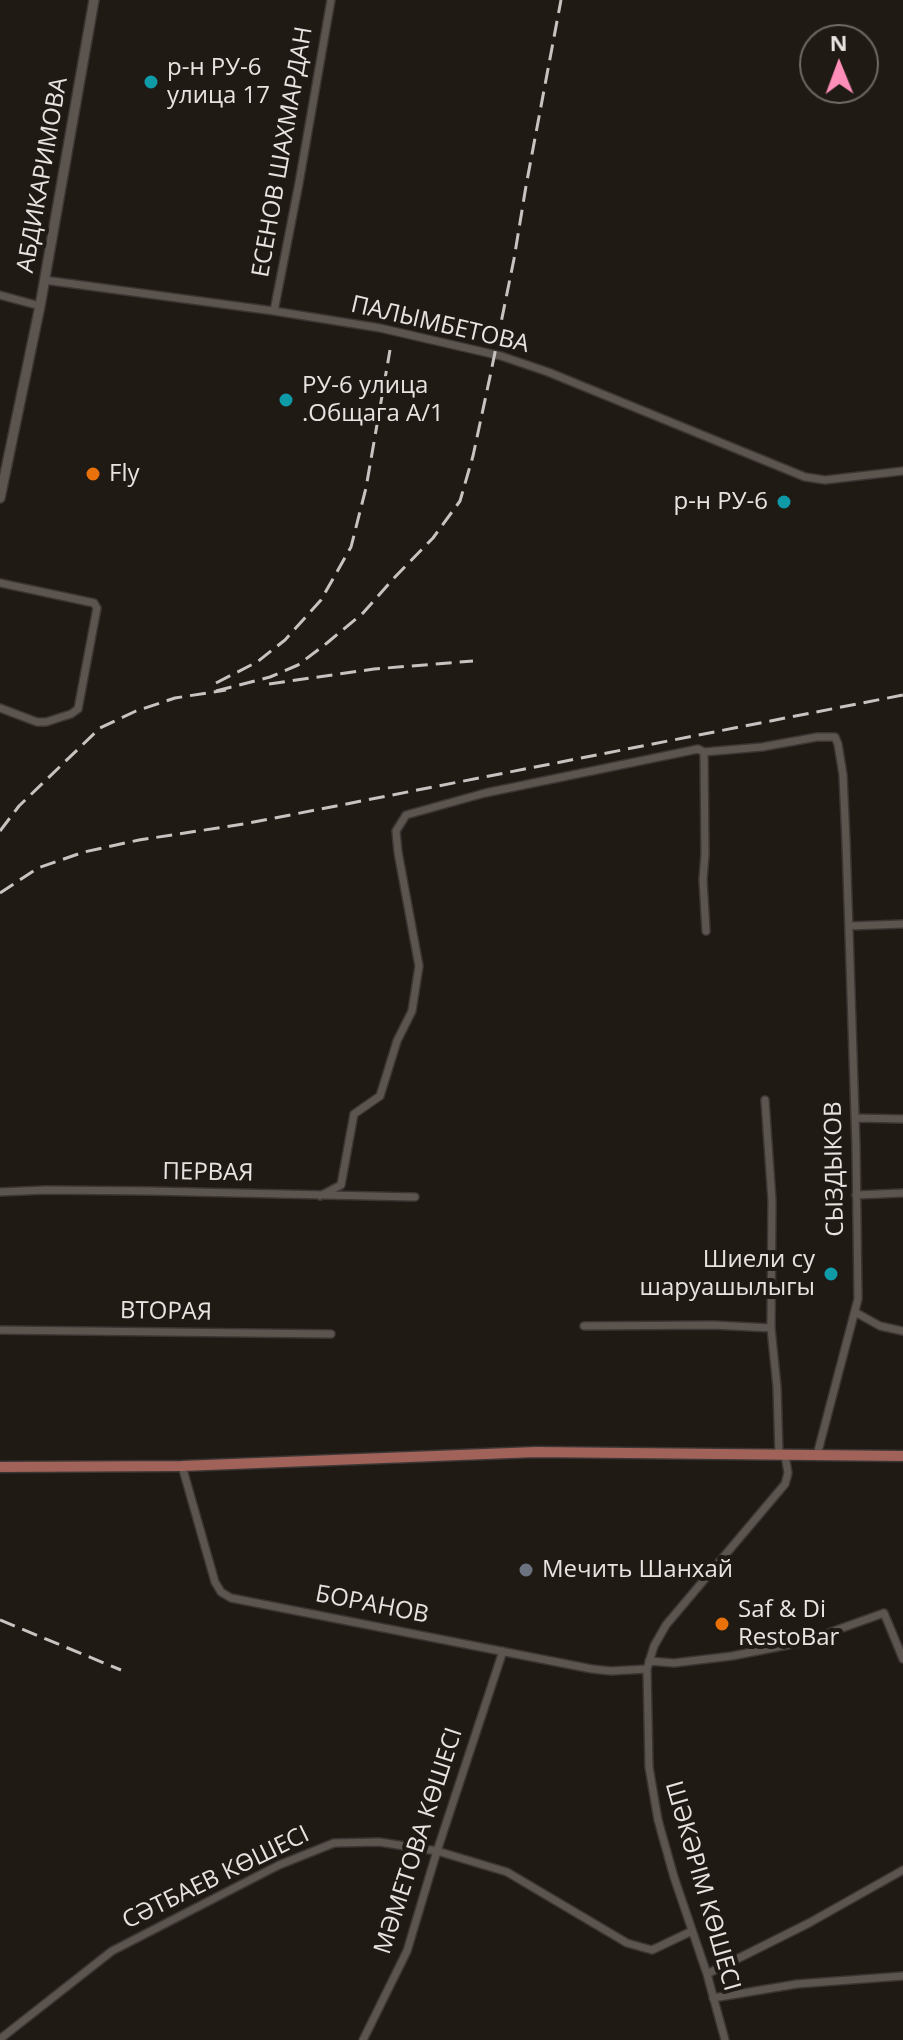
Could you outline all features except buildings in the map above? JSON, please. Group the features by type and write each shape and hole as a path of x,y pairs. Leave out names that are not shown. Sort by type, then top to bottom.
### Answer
{"main road":[{"name":"АБДИКАРИМОВА","path":"0,498 40,306 94,0"},
{"path":"0,1467 182,1466 536,1452 903,1456"}],"street":[{"name":"ЕСЕНОВ ШАХМАРДАН","path":"274,311 331,0"},
{"name":"ПАЛЫМБЕТОВА","path":"44,280 380,328 501,356 548,372 805,477 825,480 903,471"},
{"path":"0,295 40,306"},
{"path":"0,583 94,603 97,608 78,709 46,722 37,722 0,708"},
{"name":"СЫЗДЫКОВ","path":"704,752 835,737 843,775 858,1299 817,1455"},
{"path":"320,1196 341,1185 354,1114 380,1096 397,1041 412,1011 419,966 396,831 406,815 485,793 698,749 704,752 703,880 706,931"},
{"path":"849,926 903,924"},
{"name":"ШӘКӘРІМ КӨШЕСІ","path":"725,2040 658,1820 649,1767 648,1665 666,1625 785,1484 788,1473 782,1455 771,1328 772,1201 765,1100"},
{"path":"855,1118 903,1119"},
{"name":"ПЕРВАЯ","path":"0,1192 135,1191 415,1197"},
{"path":"856,1195 903,1193"},
{"path":"855,1312 880,1326 903,1331"},
{"path":"584,1326 771,1328"},
{"name":"ВТОРАЯ","path":"0,1330 331,1334"},
{"name":"БОРАНОВ","path":"182,1466 215,1582 221,1592 231,1598 611,1671 732,1656 789,1645 884,1613 903,1659"},
{"name":"МӘМЕТОВА КӨШЕСІ","path":"363,2040 407,1951 503,1651"},
{"name":"СӘТБАЕВ КӨШЕСІ","path":"0,2039 112,1951 279,1865 334,1843 379,1842 437,1851 507,1872 627,1943 652,1950 692,1931"},
{"path":"707,1974 809,1923 903,1870"},
{"path":"713,1998 797,1984 903,1976"}],"railway":[{"path":"216,691 270,677 298,665 327,643 363,613 433,538 460,501 473,456 514,259 561,0"},
{"path":"216,683 257,662 285,640 321,600 351,547 366,488 390,350"},
{"path":"269,684 374,669 473,661"},
{"path":"0,831 19,806 100,728 136,711 175,698 226,690"},
{"path":"0,893 38,868 84,852 244,824 903,695"},
{"path":"0,1620 121,1670"}],"place":[{"name":"р-н РУ-6 улица 17","path":"151,82"},
{"name":"РУ-6 улица .Общага А/1","path":"286,400"},
{"name":"Fly","path":"93,474"},
{"name":"р-н РУ-6","path":"784,502"},
{"name":"Шиели су шаруашылыгы","path":"831,1274"},
{"name":"Мечить Шанхай","path":"526,1570"},
{"name":"Saf & Di RestoBar","path":"722,1624"}]}
